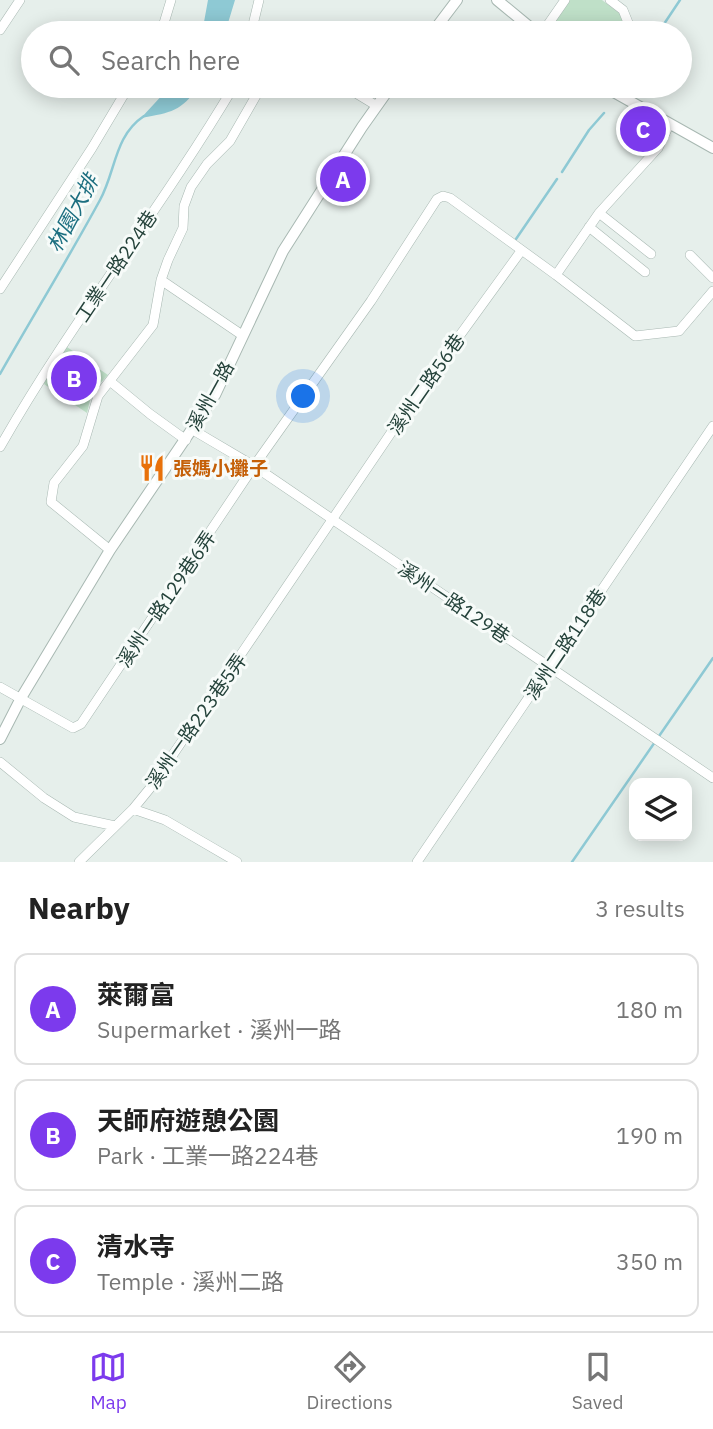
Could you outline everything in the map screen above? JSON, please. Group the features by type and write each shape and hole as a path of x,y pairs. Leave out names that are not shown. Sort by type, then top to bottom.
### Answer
{"street":[{"path":"0,30 20,0"},
{"path":"165,21 171,0"},
{"path":"254,21 260,0"},
{"path":"441,21 457,0"},
{"path":"496,0 524,21"},
{"path":"549,21 565,0"},
{"path":"610,0 628,17 628,21"},
{"path":"0,289 122,98"},
{"name":"工業一路224巷","path":"0,447 47,370 226,98"},
{"path":"110,550 57,508 51,502 51,493 61,472 83,446 98,396 153,325 162,280 183,228 184,206 191,187 207,164 230,141 254,98"},
{"path":"364,98 377,106"},
{"name":"溪州一路","path":"0,739 21,698 110,550 215,395 283,251 383,98"},
{"path":"624,98 713,148"},
{"path":"556,275 599,213 657,148 670,125"},
{"path":"254,466 371,301 437,200 443,196 450,198 556,275 635,336 679,331 713,291"},
{"path":"599,213 651,254"},
{"path":"589,227 645,272"},
{"name":"溪州二路56巷","path":"257,633 418,393 521,251"},
{"path":"690,255 713,278"},
{"path":"162,280 242,335"},
{"name":"溪州一路129巷","path":"111,382 150,414 254,466 713,778"},
{"name":"溪州二路118巷","path":"417,862 713,426"},
{"name":"溪州一路129巷6弄","path":"21,698 73,728 81,724 254,466"},
{"name":"溪州一路223巷5弄","path":"79,862 133,809 151,787 257,633"},
{"path":"0,687 21,698"},
{"path":"0,762 44,798 74,817 115,826"},
{"path":"133,809 165,820 237,862"}],"green space":[{"path":"568,0 602,0 628,20 627,21 553,21"},
{"path":"64,345 108,375 92,392 87,413 41,382"}],"water":[{"path":"208,0 235,0 229,21 204,21"},
{"path":"160,98 189,98 175,110 141,118"}],"waterway":[{"path":"666,21 680,0"},
{"path":"562,172 589,130 604,113"},
{"name":"林園大排","path":"0,374 100,200 127,133 144,116"},
{"path":"516,239 557,179"},
{"path":"572,862 713,658"}],"place":[{"name":"清水寺","path":"643,129"},
{"name":"萊爾富","path":"343,179"},
{"name":"天師府遊憩公園","path":"74,378"},
{"name":"張媽小攤子","path":"152,468"}]}
